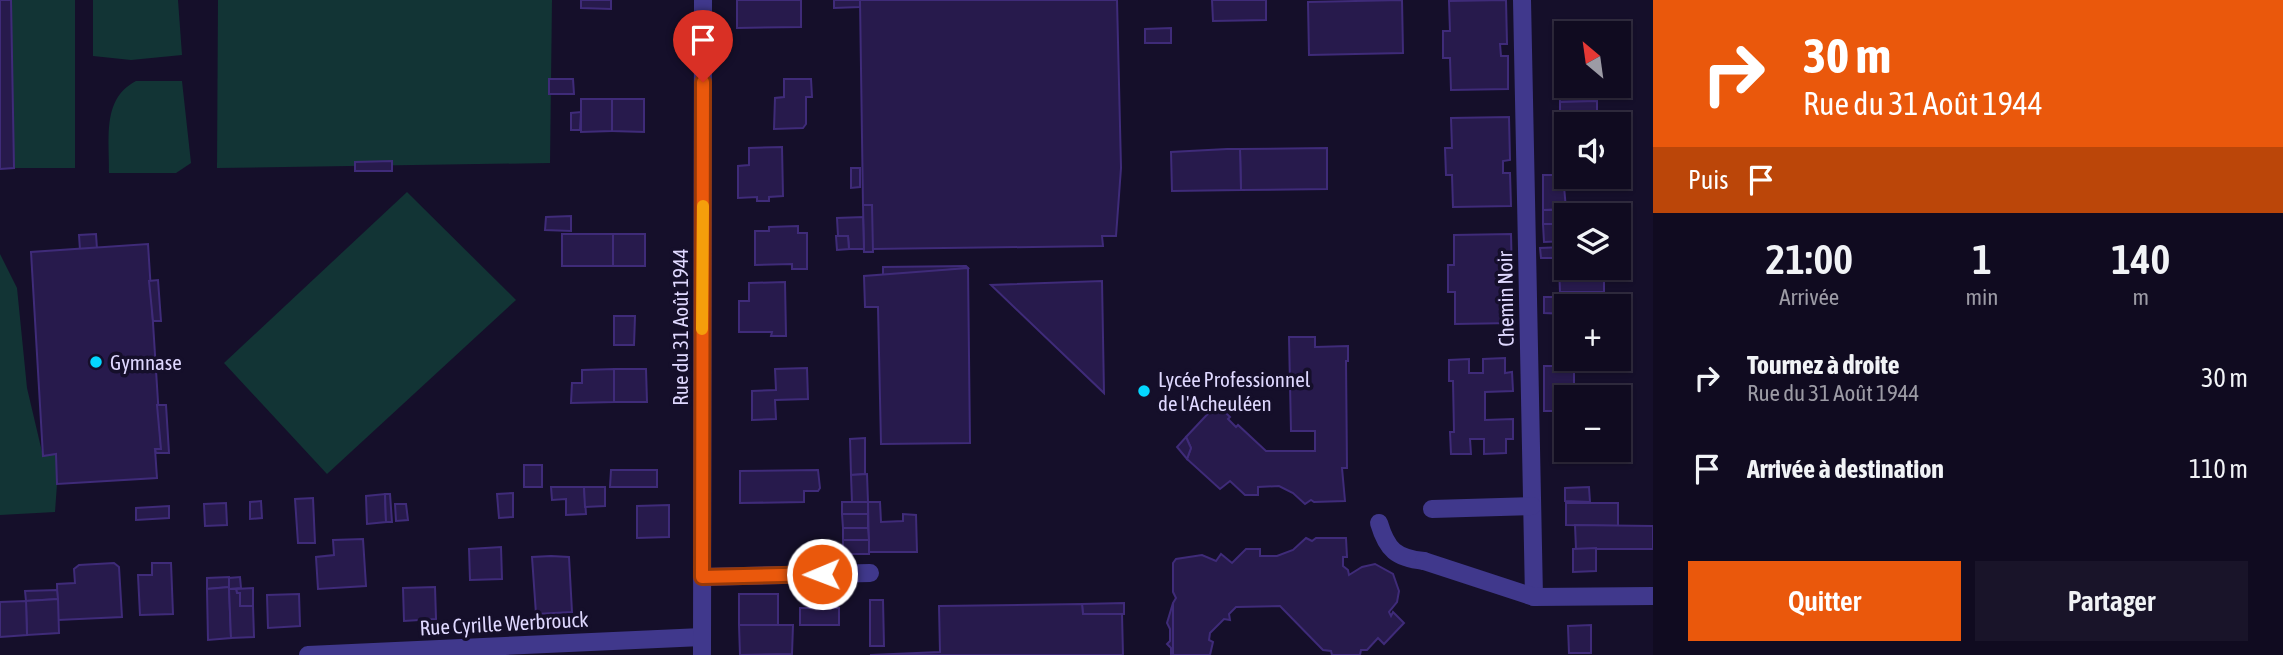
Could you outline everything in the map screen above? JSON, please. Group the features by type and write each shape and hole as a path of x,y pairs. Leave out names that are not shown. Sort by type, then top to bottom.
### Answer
{"street":[{"name":"Rue du 31 Août 1944","path":"702,646 703,0"},
{"name":"Chemin Noir","path":"1522,0 1534,597"},
{"path":"1432,509 1532,506"},
{"path":"1379,523 1383,537 1393,552 1405,559 1424,561 1534,597 1653,596"},
{"path":"702,577 870,573"},
{"name":"Rue Cyrille Werbrouck","path":"308,655 702,646"}],"green space":[{"path":"11,0 75,0 75,168 14,168"},
{"path":"93,0 178,0 182,55 131,60 93,56"},
{"path":"218,0 552,0 550,163 217,168"},
{"path":"136,81 182,81 191,163 176,173 109,173 112,109 117,98"},
{"path":"407,192 516,300 327,474 224,363"},
{"path":"0,254 17,288 27,388 43,456 56,454 55,512 0,515"}],"building":[{"path":"0,0 11,0 14,168 0,169"},
{"path":"581,0 611,0 611,9 581,8"},
{"path":"737,0 801,0 801,27 737,28"},
{"path":"834,0 860,0 860,7 834,8"},
{"path":"860,0 1117,0 1121,168 1116,236 1102,236 1103,246 872,249 872,205 863,205"},
{"path":"1212,0 1266,0 1266,20 1213,21"},
{"path":"1402,0 1403,53 1309,55 1308,2"},
{"path":"1506,0 1507,44 1500,44 1501,56 1508,56 1508,89 1451,90 1450,58 1443,58 1443,31 1450,31 1449,1"},
{"path":"1171,28 1171,43 1145,43 1145,29"},
{"path":"549,79 573,79 574,94 549,94"},
{"path":"784,79 811,79 812,97 806,97 806,124 803,128 774,129 775,98 784,97"},
{"path":"1560,98 1597,98 1597,101 1560,102"},
{"path":"581,99 612,99 612,131 581,132"},
{"path":"612,99 644,99 644,132 612,131"},
{"path":"1597,101 1597,112 1560,112 1560,102"},
{"path":"581,112 580,130 571,130 571,113"},
{"path":"1509,117 1510,160 1503,161 1503,173 1510,173 1511,206 1453,207 1452,175 1446,175 1445,148 1452,148 1451,118"},
{"path":"782,147 783,196 769,197 769,201 757,201 757,197 738,198 738,166 749,165 749,148"},
{"path":"1327,148 1327,189 1241,190 1240,149"},
{"path":"1240,149 1241,190 1172,191 1171,152"},
{"path":"392,161 392,171 355,171 355,162"},
{"path":"851,168 860,168 860,187 851,188"},
{"path":"1543,175 1554,175 1554,189 1564,189 1565,203 1554,203 1554,210 1543,210"},
{"path":"863,205 872,205 873,252 864,252"},
{"path":"1543,210 1554,210 1554,224 1543,224"},
{"path":"571,216 571,231 545,230 546,217"},
{"path":"863,217 864,249 849,249 848,236 838,236 837,218"},
{"path":"1543,224 1554,224 1554,242 1544,242"},
{"path":"798,226 798,233 807,233 807,269 792,269 792,264 755,265 755,231 769,231 769,227"},
{"path":"96,234 97,249 80,250 79,235"},
{"path":"562,234 613,234 613,266 562,266"},
{"path":"613,234 645,234 645,266 613,266"},
{"path":"1511,234 1512,278 1505,278 1506,290 1513,290 1513,323 1455,324 1455,292 1448,292 1448,265 1454,265 1454,235"},
{"path":"836,236 848,236 849,249 837,250"},
{"name":"Gymnase","path":"148,244 161,449 155,449 157,478 57,484 56,454 43,456 31,252"},
{"path":"1554,247 1554,258 1541,258 1540,248"},
{"path":"883,267 968,268 883,276"},
{"path":"968,268 970,443 881,444 878,307 865,307 864,276"},
{"path":"158,280 161,321 153,321 149,281"},
{"path":"1560,280 1604,280 1604,292 1560,292"},
{"path":"1102,281 1104,393 991,285"},
{"path":"785,282 786,336 771,336 772,332 739,332 739,301 749,301 749,283"},
{"path":"1544,297 1554,297 1554,313 1544,313"},
{"path":"614,316 635,316 634,345 614,345"},
{"path":"1289,337 1315,337 1315,347 1348,346 1347,468 1342,468 1345,501 1311,500 1305,504 1293,493 1279,486 1258,487 1258,495 1245,495 1230,481 1220,489 1187,459 1191,448 1186,437 1217,404 1236,427 1238,425 1266,451 1315,451 1315,431 1291,431"},
{"path":"1505,358 1505,373 1512,372 1513,391 1485,392 1485,420 1513,419 1513,439 1506,439 1506,453 1484,454 1484,439 1470,439 1471,454 1451,454 1450,432 1454,432 1453,381 1449,381 1449,360 1469,359 1469,373 1483,373 1483,359"},
{"path":"1544,366 1554,366 1554,371 1574,371 1574,385 1554,385 1554,411 1544,411"},
{"path":"807,368 808,399 775,400 776,419 752,420 752,391 776,390 775,369"},
{"path":"614,369 646,369 647,402 614,402"},
{"path":"614,369 614,402 571,403 572,383 582,383 582,370"},
{"path":"157,405 166,405 169,453 156,453 155,449 161,449"},
{"path":"1186,437 1191,448 1187,459 1177,447"},
{"path":"865,438 865,474 851,475 850,439"},
{"path":"524,465 542,465 542,487 524,487"},
{"path":"611,470 657,470 657,487 610,487"},
{"path":"818,470 820,488 818,491 804,491 804,502 740,503 740,471"},
{"path":"867,474 868,502 852,502 851,475"},
{"path":"551,487 584,487 586,514 566,515 566,499 552,500"},
{"path":"584,487 605,487 605,506 585,507"},
{"path":"1589,487 1590,502 1565,501 1565,488"},
{"path":"513,493 513,517 499,518 497,494"},
{"path":"385,494 386,522 367,524 366,496"},
{"path":"385,494 390,494 392,522 386,522"},
{"path":"313,498 315,543 298,543 295,499"},
{"path":"261,501 262,518 250,519 250,502"},
{"path":"842,502 868,502 868,514 842,514"},
{"path":"868,502 880,502 881,522 903,521 903,514 916,515 917,552 869,552"},
{"path":"226,503 227,525 205,526 204,504"},
{"path":"1566,503 1618,503 1618,526 1566,525"},
{"path":"395,504 406,504 408,520 396,521"},
{"path":"669,505 669,537 637,538 637,506"},
{"path":"169,506 169,518 136,520 136,508"},
{"path":"842,514 868,514 868,528 843,528"},
{"path":"1575,525 1653,526 1653,549 1576,549"},
{"path":"843,528 868,528 869,540 843,540"},
{"path":"1306,538 1312,541 1316,538 1346,538 1347,557 1343,557 1343,566 1349,575 1362,567 1375,564 1393,574 1399,591 1397,602 1389,612 1391,616 1393,612 1404,623 1384,644 1378,638 1367,650 1361,650 1360,655 1332,655 1331,651 1323,650 1280,606 1236,607 1229,614 1230,620 1224,619 1210,633 1209,640 1213,642 1210,655 1173,655 1173,603 1176,598 1173,592 1173,563 1176,559 1202,555 1216,561 1221,554 1232,563 1246,549 1260,549 1260,556 1277,556 1293,550"},
{"path":"363,539 366,586 318,589 316,557 334,555 333,540"},
{"path":"843,540 869,540 869,554 843,554"},
{"path":"501,547 502,579 470,580 469,549"},
{"path":"1596,548 1596,571 1573,572 1573,549"},
{"path":"532,557 569,557 572,612 536,614"},
{"path":"114,563 119,567 122,617 58,620 57,584 75,583 74,569 79,565"},
{"path":"152,563 171,563 173,614 140,615 138,575 152,575"},
{"path":"229,577 229,587 207,589 207,578"},
{"path":"240,577 241,588 229,589 229,578"},
{"path":"229,587 231,638 208,640 207,589"},
{"path":"435,587 436,619 404,621 403,588"},
{"path":"253,588 253,606 240,606 240,593 237,593 236,589"},
{"path":"229,589 236,589 237,593 240,593 240,606 253,606 254,637 231,638"},
{"path":"57,590 58,599 26,601 25,591"},
{"path":"299,594 300,626 268,628 267,595"},
{"path":"739,594 778,594 778,625 739,625"},
{"path":"58,599 59,633 27,635 26,601"},
{"path":"870,600 883,600 884,646 870,646"},
{"path":"26,601 27,635 0,637 0,602"},
{"path":"1124,603 1124,614 1083,614 1082,604"},
{"path":"1173,603 1171,655 1171,648 1167,644 1170,641 1170,629 1167,623"},
{"path":"1082,604 1083,614 1122,614 1123,655 870,655 940,652 939,606"},
{"path":"800,608 839,608 839,625 800,625"},
{"path":"739,625 793,625 792,654 740,655"},
{"path":"1591,625 1591,653 1569,653 1568,626"}],"slow traffic":[{"path":"702,329 703,206"}],"place":[{"name":"Gymnase","path":"96,362"},
{"name":"Lycée Professionnel de l'Acheuléen","path":"1144,391"}],"route":[{"path":"703,82 702,577 822,574"}]}
